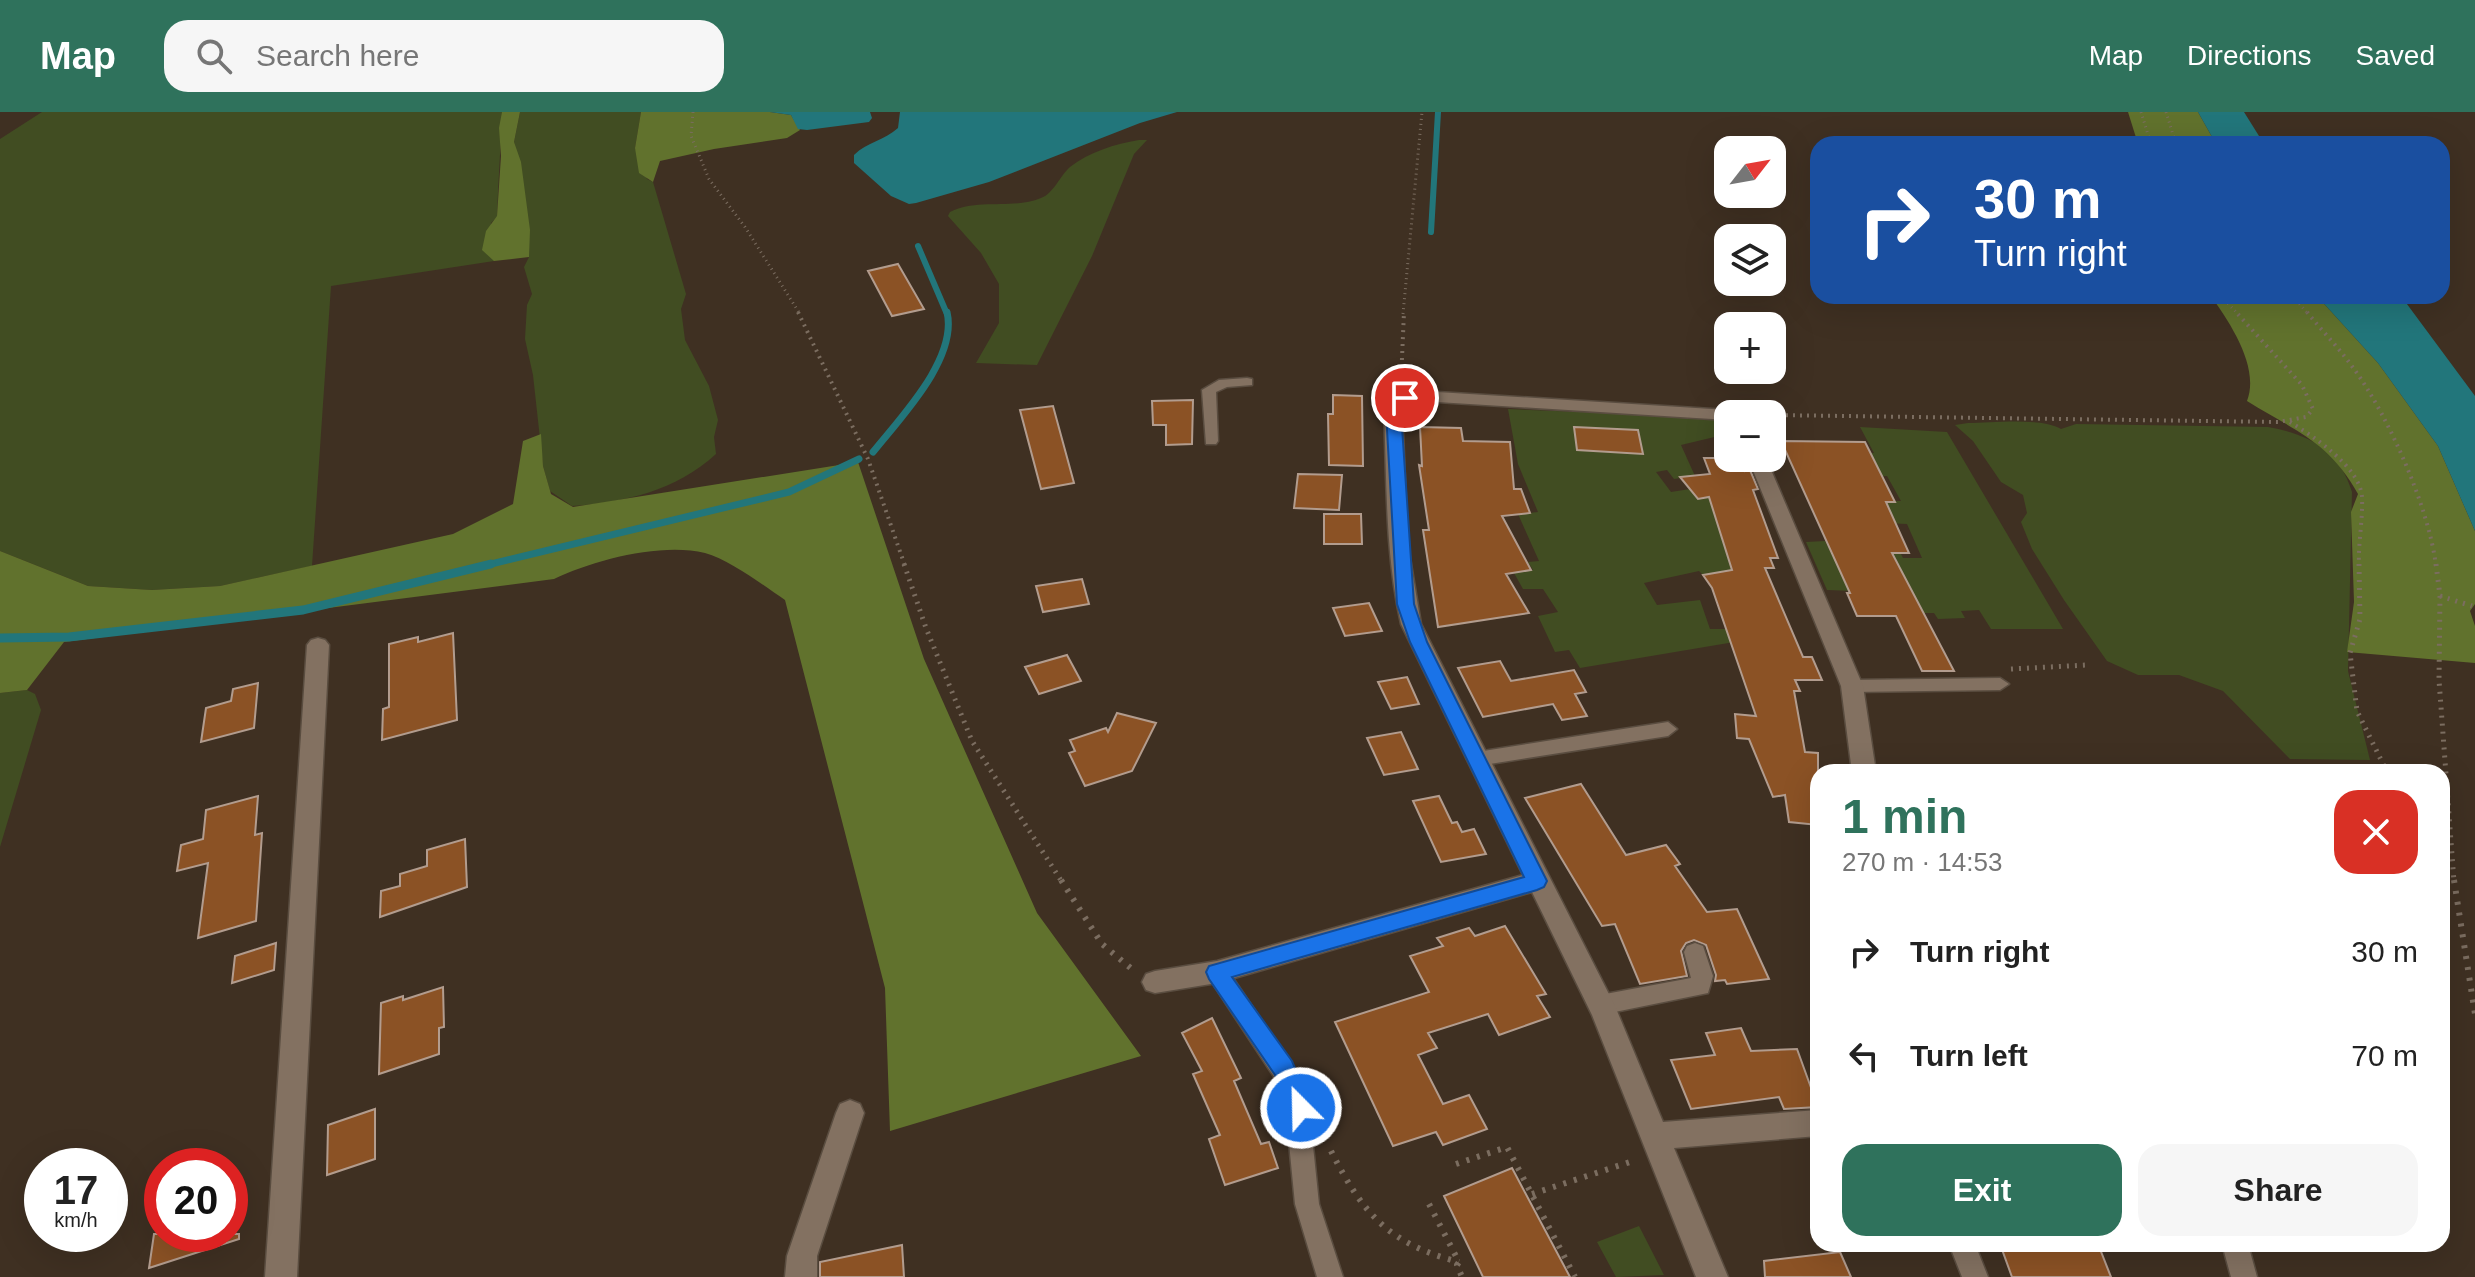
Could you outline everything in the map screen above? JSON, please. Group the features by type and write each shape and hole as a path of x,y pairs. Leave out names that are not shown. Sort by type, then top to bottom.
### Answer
{"street":[{"path":"1712,1277 1660,1144 1600,1005 1418,642 1406,604 1393,412 1399,401 1405,398 1432,396 1714,414"},
{"path":"1763,472 1852,686 1863,764"},
{"path":"281,1277 318,645"},
{"path":"1155,982 1217,972 1537,881"},
{"path":"801,1277 802,1256 850,1113"},
{"path":"1660,1144 1810,1124"}],"lane":[{"path":"1211,441 1209,390 1224,383 1247,382"},
{"path":"1852,686 1994,684"},
{"path":"1477,759 1668,729"},
{"path":"1600,1005 1700,986 1702,976 1695,952"},
{"path":"1217,972 1295,1088 1301,1108 1299,1131 1305,1195 1330,1277"},
{"path":"1965,1252 1975,1277"},
{"path":"2237,1252 2244,1277"}],"path":[{"path":"693,112 691,136 709,179 745,227 804,321 868,459 926,628 972,741 1102,944 1130,968 1155,982"},
{"path":"1405,398 1400,351 1422,112"},
{"path":"2141,112 2148,136"},
{"path":"2166,112 2174,136"},
{"path":"1786,415 2290,421 2312,413 2311,401 2302,385 2228,304"},
{"path":"2300,304 2355,370 2402,455 2434,546 2440,596 2439,680 2445,764"},
{"path":"2290,421 2321,441 2344,463 2362,494 2358,538 2360,619 2350,653 2357,711 2383,764"},
{"path":"2440,596 2472,606"},
{"path":"1994,684 1993,671 2087,665"},
{"path":"2450,845 2475,1014"},
{"path":"1327,1141 1345,1180 1379,1228 1419,1251 1459,1262"},
{"path":"1532,1194 1660,1144"},
{"path":"1456,1164 1507,1147 1575,1277"},
{"path":"1429,1204 1459,1262 1457,1265 1462,1277"}],"green space":[{"path":"42,112 502,112 497,217 491,223 494,261 331,286 312,566 220,586 152,590 88,586 0,551 0,139"},
{"path":"502,112 520,112 514,142 521,162 530,230 529,257 494,261 482,250 486,231 497,216"},
{"path":"520,112 641,112 635,148 647,179 653,182 686,294 681,309 685,340 709,386 718,420 714,437 716,454 667,486 630,498 572,506 550,491 543,466 533,375 525,339 527,305 532,294 524,267 529,257 514,142"},
{"path":"641,112 770,112 791,115 800,130 787,138 660,161 653,182 639,173 635,148"},
{"path":"2128,112 2198,112 2212,136 2136,136"},
{"path":"1147,140 1134,154 1092,256 1037,365 976,363 999,323 999,284 981,253 948,216 950,212 972,206 1041,198 1049,193 1070,167 1085,157"},
{"path":"2216,304 2324,304 2378,363 2438,446 2475,531 2475,604 2470,611 2475,626 2475,663 2347,652 2354,602 2351,512 2358,494 2323,449 2247,401 2250,374 2234,332"},
{"path":"1508,409 1714,419 1714,437 1681,445 1695,476 1674,479 1667,470 1656,472 1671,492 1690,489 1698,499 1714,497 1738,569 1703,575 1699,571 1644,583 1657,605 1700,600 1710,629 1756,629 1770,636 1580,668 1569,650 1555,652 1538,616 1558,612 1543,589 1523,589 1514,573 1533,570 1528,562 1539,561 1518,514 1538,512 1518,464"},
{"path":"2029,422 2061,429 2076,424 2268,427 2297,434 2331,455 2347,478 2352,492 2348,671 2370,760 2290,759 2223,691 2179,675 2138,675 2107,661 2032,549 2021,522 2027,513 2023,495 2001,482 1973,441 1955,425"},
{"path":"1860,427 1947,432 2063,629 1991,629 1979,610 1961,611 1965,618 1938,619 1934,613 1917,613 1878,592 1827,590 1806,542 1825,541 1838,567 1878,567 1872,553 1900,552 1903,558 1922,558 1907,524 1885,523 1874,501 1901,501 1887,476 1863,477 1851,453 1874,453"},
{"path":"541,434 543,466 551,494 573,507 858,462 924,659 1037,913 1141,1056 890,1131 885,988 785,600 715,556 688,550 649,551 588,565 554,579 64,642 27,690 0,693 0,551 88,586 152,590 220,586 453,534 513,504 523,441"},
{"path":"27,690 35,694 41,710 0,847 0,693"},
{"path":"1639,1226 1664,1275 1616,1277 1597,1242"}],"water":[{"path":"770,112 870,112 872,118 869,122 807,130 798,129 791,115"},
{"path":"900,112 1177,112 1140,123 989,182 909,204 891,196 854,163 854,155 859,151 898,128"},
{"path":"2198,112 2244,112 2259,136 2212,136"},
{"path":"2324,304 2407,304 2475,396 2475,531 2438,446 2378,363"}],"building":[{"path":"898,264 924,309 892,316 868,271"},
{"path":"1333,395 1362,396 1363,466 1329,465 1328,414 1333,414"},
{"path":"1193,400 1192,444 1166,445 1166,425 1153,425 1152,401"},
{"path":"1053,406 1074,483 1041,489 1020,410"},
{"path":"1420,427 1461,428 1463,441 1510,442 1514,489 1521,489 1530,513 1502,516 1531,570 1506,574 1529,613 1438,627 1423,530 1429,530 1419,465 1422,466"},
{"path":"1574,427 1638,430 1643,454 1577,450"},
{"path":"1786,441 1865,442 1895,502 1886,502 1909,553 1892,553 1954,671 1922,671 1896,616 1857,616 1847,593 1850,593 1786,452"},
{"path":"1704,458 1714,458 1714,472 1751,472 1758,489 1753,490 1778,558 1770,558 1774,568 1765,568 1803,657 1812,657 1822,680 1795,680 1800,691 1794,691 1805,752 1818,753 1818,764 1810,764 1810,824 1789,822 1785,795 1773,797 1749,739 1737,738 1735,714 1756,716 1712,588 1703,575 1732,570 1709,497 1698,499 1680,477 1710,474"},
{"path":"1298,474 1342,475 1339,510 1294,508"},
{"path":"1324,514 1361,514 1362,544 1324,544"},
{"path":"1082,579 1089,604 1043,612 1036,586"},
{"path":"1369,603 1382,631 1345,636 1333,608"},
{"path":"453,633 457,720 382,740 383,709 389,707 389,644 418,637 418,642"},
{"path":"1067,655 1081,681 1039,694 1025,667"},
{"path":"1500,661 1511,681 1574,670 1586,692 1575,694 1587,716 1562,720 1553,704 1483,717 1458,668"},
{"path":"1407,677 1419,704 1391,709 1378,682"},
{"path":"258,683 254,728 201,742 206,708 231,701 233,689"},
{"path":"1117,713 1156,723 1132,771 1085,786 1069,753 1075,751 1070,740 1106,728 1108,732"},
{"path":"1401,732 1418,769 1384,775 1367,738"},
{"path":"1581,784 1626,855 1666,845 1680,864 1675,866 1707,912 1737,909 1769,979 1727,984 1725,980 1715,981 1716,975 1706,945 1694,940 1686,943 1681,951 1687,976 1640,984 1615,924 1602,926 1525,798"},
{"path":"258,796 255,835 262,833 256,921 198,938 208,863 177,871 181,845 203,839 206,810"},
{"path":"1439,796 1452,823 1457,822 1462,832 1474,829 1486,854 1441,862 1413,801"},
{"path":"465,839 467,887 380,917 381,891 400,886 400,874 427,866 427,850"},
{"path":"1505,926 1546,994 1537,996 1550,1017 1499,1035 1488,1014 1428,1033 1437,1048 1418,1055 1443,1104 1469,1095 1487,1129 1443,1145 1436,1132 1393,1146 1335,1022 1429,992 1410,956 1443,946 1437,938 1469,928 1475,936"},
{"path":"276,943 274,970 232,983 235,956"},
{"path":"443,987 444,1027 439,1028 439,1054 379,1074 381,1003 403,996 403,1000"},
{"path":"1212,1018 1241,1078 1234,1081 1261,1144 1269,1142 1278,1168 1225,1185 1209,1139 1220,1135 1193,1074 1202,1071 1182,1033"},
{"path":"1741,1028 1751,1051 1797,1049 1810,1085 1810,1107 1784,1109 1779,1097 1691,1109 1671,1060 1715,1055 1706,1033"},
{"path":"375,1109 375,1159 327,1175 328,1125"},
{"path":"1512,1168 1570,1277 1483,1277 1444,1196"},
{"path":"902,1245 904,1277 820,1277 820,1262"},
{"path":"151,1252 199,1252 149,1268"},
{"path":"1840,1252 1851,1277 1765,1277 1764,1261"},
{"path":"2003,1252 2101,1252 2111,1277 2012,1277"}],"waterway":[{"path":"1431,232 1438,112"},
{"path":"918,246 947,314"},
{"path":"873,452 936,368 948,330 947,312"},
{"path":"483,566 789,492 859,459"},
{"path":"0,638 69,637 303,610 491,564"}],"route":[{"path":"1301,1108 1295,1088 1284,1069 1217,972 1537,881 1411,624 1400,546 1393,412 1399,401 1405,398"}]}
